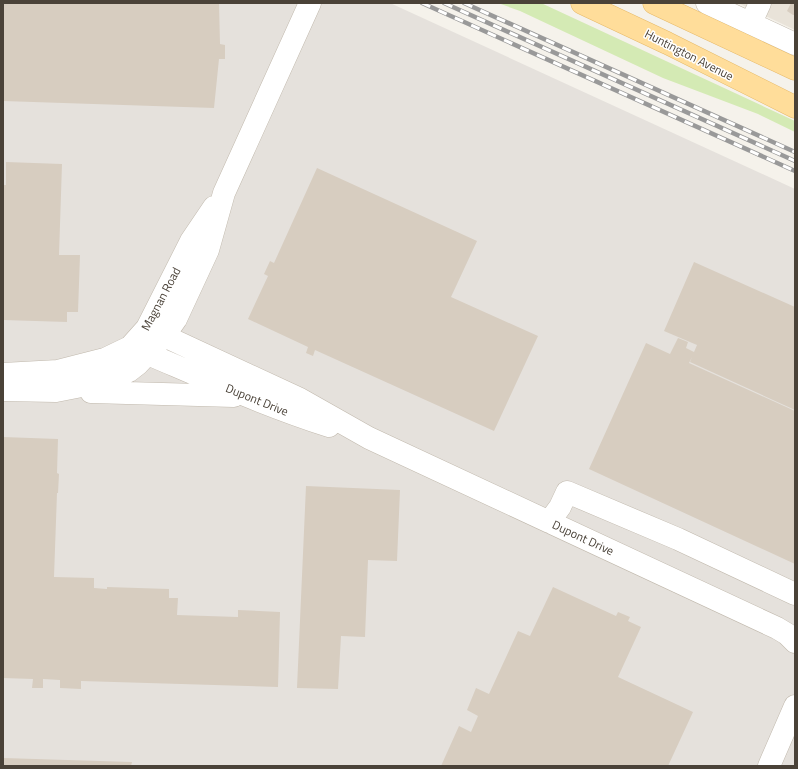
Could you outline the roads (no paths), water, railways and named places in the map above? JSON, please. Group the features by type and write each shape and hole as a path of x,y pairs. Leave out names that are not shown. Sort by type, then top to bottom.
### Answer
{"main road":[{"name":"Huntington Avenue","path":"582,3 667,43 795,107"},
{"path":"654,3 795,69"}],"street":[{"name":"Magnan Road","path":"3,374 44,373 58,371 139,350 156,332 191,241 224,193 310,3"},
{"path":"707,3 795,44"},
{"path":"751,24 760,3"},
{"name":"Dupont Drive","path":"156,332 300,398 369,438 777,628 787,634 795,642"},
{"path":"56,391 102,382 117,377 129,371 139,350"},
{"name":"Dupont Drive","path":"139,350 295,415 369,438"},
{"path":"3,390 248,396"},
{"path":"549,522 560,507 567,492 678,539 795,594"},
{"path":"768,766 795,706"}],"railway":[{"path":"422,3 795,171"},
{"path":"444,3 795,161"},
{"path":"464,3 795,152"}]}
